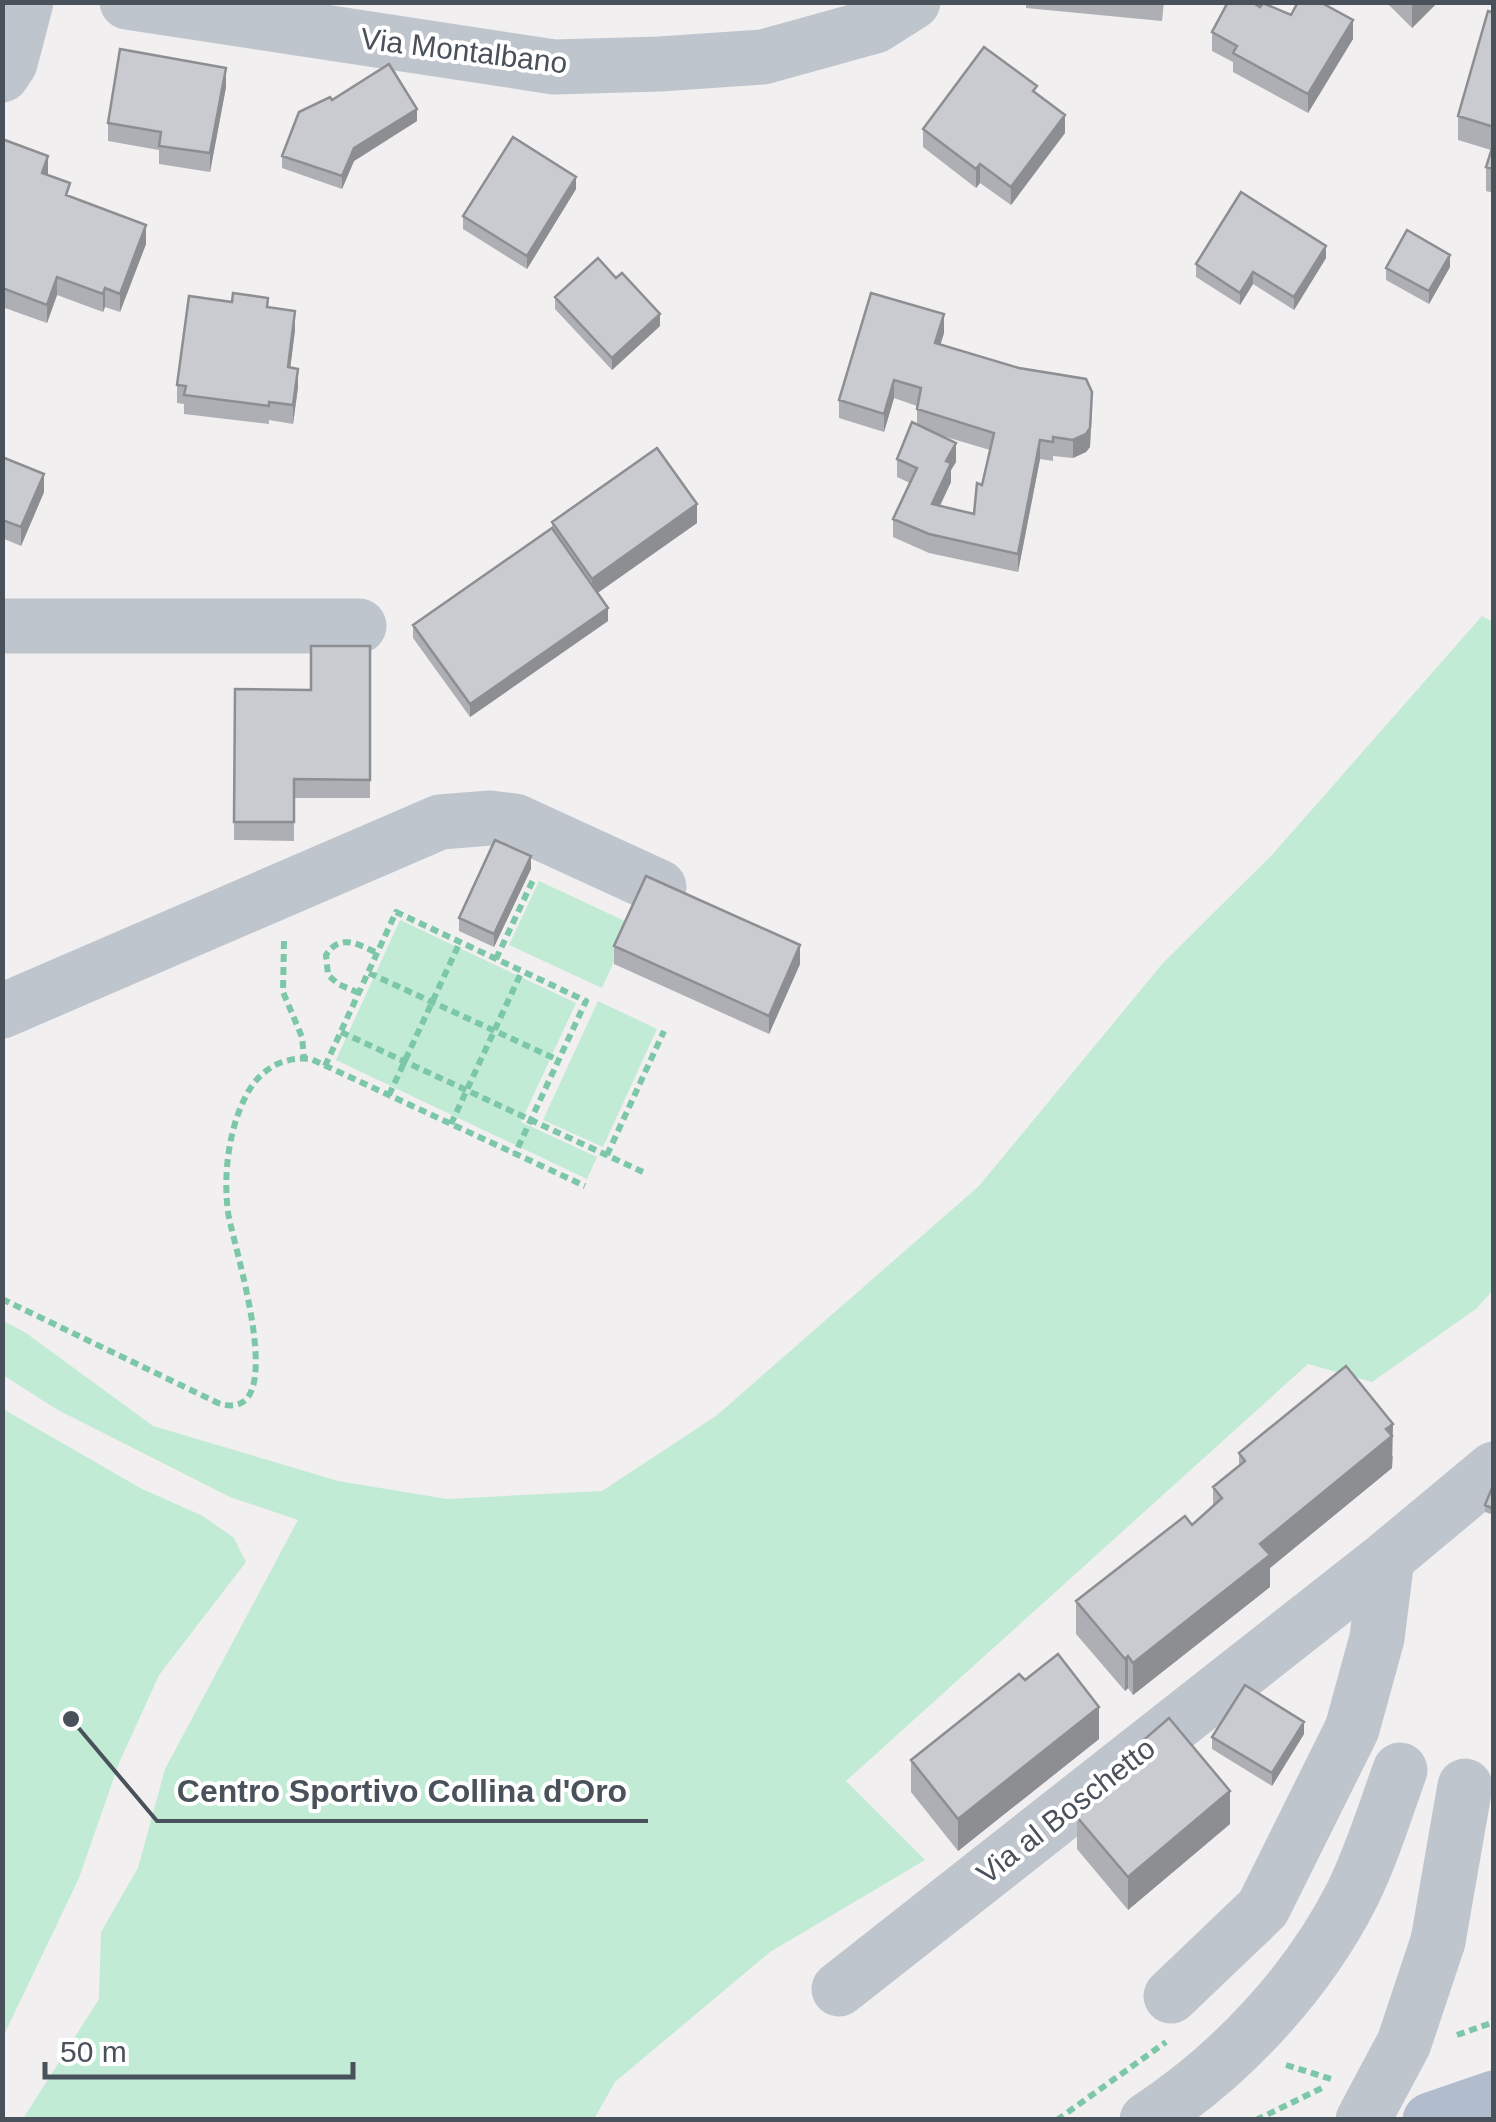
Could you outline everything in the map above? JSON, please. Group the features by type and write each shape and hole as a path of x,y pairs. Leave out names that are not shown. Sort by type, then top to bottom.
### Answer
{"main road":[{"path":"1430,2120 1494,2098"}],"street":[{"path":"2,75 10,63 26,2"},
{"name":"Via Montalbano","path":"127,2 554,67 762,57 875,26 913,2"},
{"path":"2,626 359,626"},
{"path":"2,1010 419,830 465,818 516,822 659,887"},
{"name":"Via al Boschetto","path":"840,1989 1387,1558 1494,1469"},
{"path":"1174,2014 1263,1908 1352,1730 1377,1638 1387,1558"},
{"path":"1147,2120 1224,2061 1274,2008 1318,1951 1351,1898 1400,1770"},
{"path":"1363,2120 1404,2043 1438,1940 1465,1786"},
{"path":"1378,1834 1456,1850"}],"path":[{"path":"496,959 535,876 549,882"},
{"path":"267,896 283,917 283,992 302,1037 304,1058"},
{"path":"325,1066 396,912 522,970 586,1001 515,1154"},
{"path":"359,993 328,975 326,955 336,944 349,941 378,953"},
{"path":"389,1095 460,942"},
{"path":"451,1124 522,970"},
{"path":"368,973 558,1060"},
{"path":"608,1155 664,1031"},
{"path":"341,1032 643,1172"},
{"path":"2,1299 218,1403 234,1406 247,1398 253,1384 254,1322 228,1213 226,1182 241,1105 254,1083 283,1060 304,1058 325,1066 585,1186"},
{"path":"1056,2120 1174,2014"},
{"path":"1256,2120 1338,2080 1284,2064"}],"green space":[{"path":"1482,616 1493,622 1493,1290 1476,1309 1372,1382 1308,1364 846,1781 925,1860 770,1952 615,2082 594,2119 23,2119 99,1999 101,1932 138,1868 165,1769 298,1520 230,1497 56,1409 3,1375 2,1320 26,1333 153,1426 338,1481 447,1499 602,1491 716,1416 979,1186 1163,963 1272,855"},
{"path":"539,881 631,924 602,988 509,945"},
{"path":"400,920 576,1003 521,1122 597,1157 587,1179 336,1060"},
{"path":"598,1001 657,1029 603,1147 543,1120"},
{"path":"3,1409 142,1489 203,1516 234,1538 246,1562 159,1675 119,1763 79,1878 3,2037"}],"building":[{"path":"1228,2 1252,2 1260,7 1263,3 1291,15 1298,2 1320,2 1353,20 1308,94 1233,53 1237,46 1212,32"},
{"path":"1488,11 1494,13 1494,127 1458,116"},
{"path":"984,47 1037,86 1033,91 1065,115 1011,187 980,164 976,169 923,129"},
{"path":"120,49 226,68 210,153 159,146 161,132 108,123"},
{"path":"389,64 417,109 354,148 342,176 282,156 299,112 330,97 332,100"},
{"path":"513,137 576,177 527,256 463,216"},
{"path":"2,139 48,156 42,173 70,183 66,195 146,225 120,294 105,288 103,294 57,277 47,305 2,288"},
{"path":"1494,142 1494,169 1486,167"},
{"path":"1241,192 1326,246 1294,297 1253,272 1240,293 1196,264"},
{"path":"1407,230 1450,255 1429,291 1386,268"},
{"path":"598,258 616,278 622,273 660,314 612,358 555,297"},
{"path":"233,293 268,298 267,307 295,311 288,367 298,369 293,405 269,402 269,406 184,395 186,386 177,385 189,296 232,302"},
{"path":"871,293 944,314 935,343 1019,368 1086,379 1092,392 1090,428 1073,440 1040,440 1018,554 929,534 893,519 917,468 897,459 912,422 956,443 932,504 974,514 977,483 982,485 994,433 917,409 921,388 894,380 884,414 839,400"},
{"path":"657,448 697,504 592,579 552,522"},
{"path":"2,457 44,474 21,527 2,520"},
{"path":"552,528 608,608 470,704 413,625"},
{"path":"311,646 370,646 370,780 294,779 294,822 234,822 235,689 311,690"},
{"path":"495,840 531,856 494,934 459,918"},
{"path":"646,876 800,945 769,1016 614,946"},
{"path":"1346,1366 1393,1424 1386,1429 1392,1436 1260,1544 1270,1555 1133,1663 1128,1656 1125,1659 1076,1601 1185,1516 1192,1525 1222,1498 1213,1487 1245,1461 1239,1453"},
{"path":"1494,1483 1494,1509 1485,1505"},
{"path":"1058,1654 1099,1707 958,1819 911,1760 1019,1674 1025,1680"},
{"path":"1245,1685 1304,1722 1272,1773 1212,1737"},
{"path":"1169,1718 1230,1791 1128,1877 1077,1817 1150,1756 1139,1744"}],"place":[{"name":"Centro Sportivo Collina d'Oro","path":"71,1719"}]}
